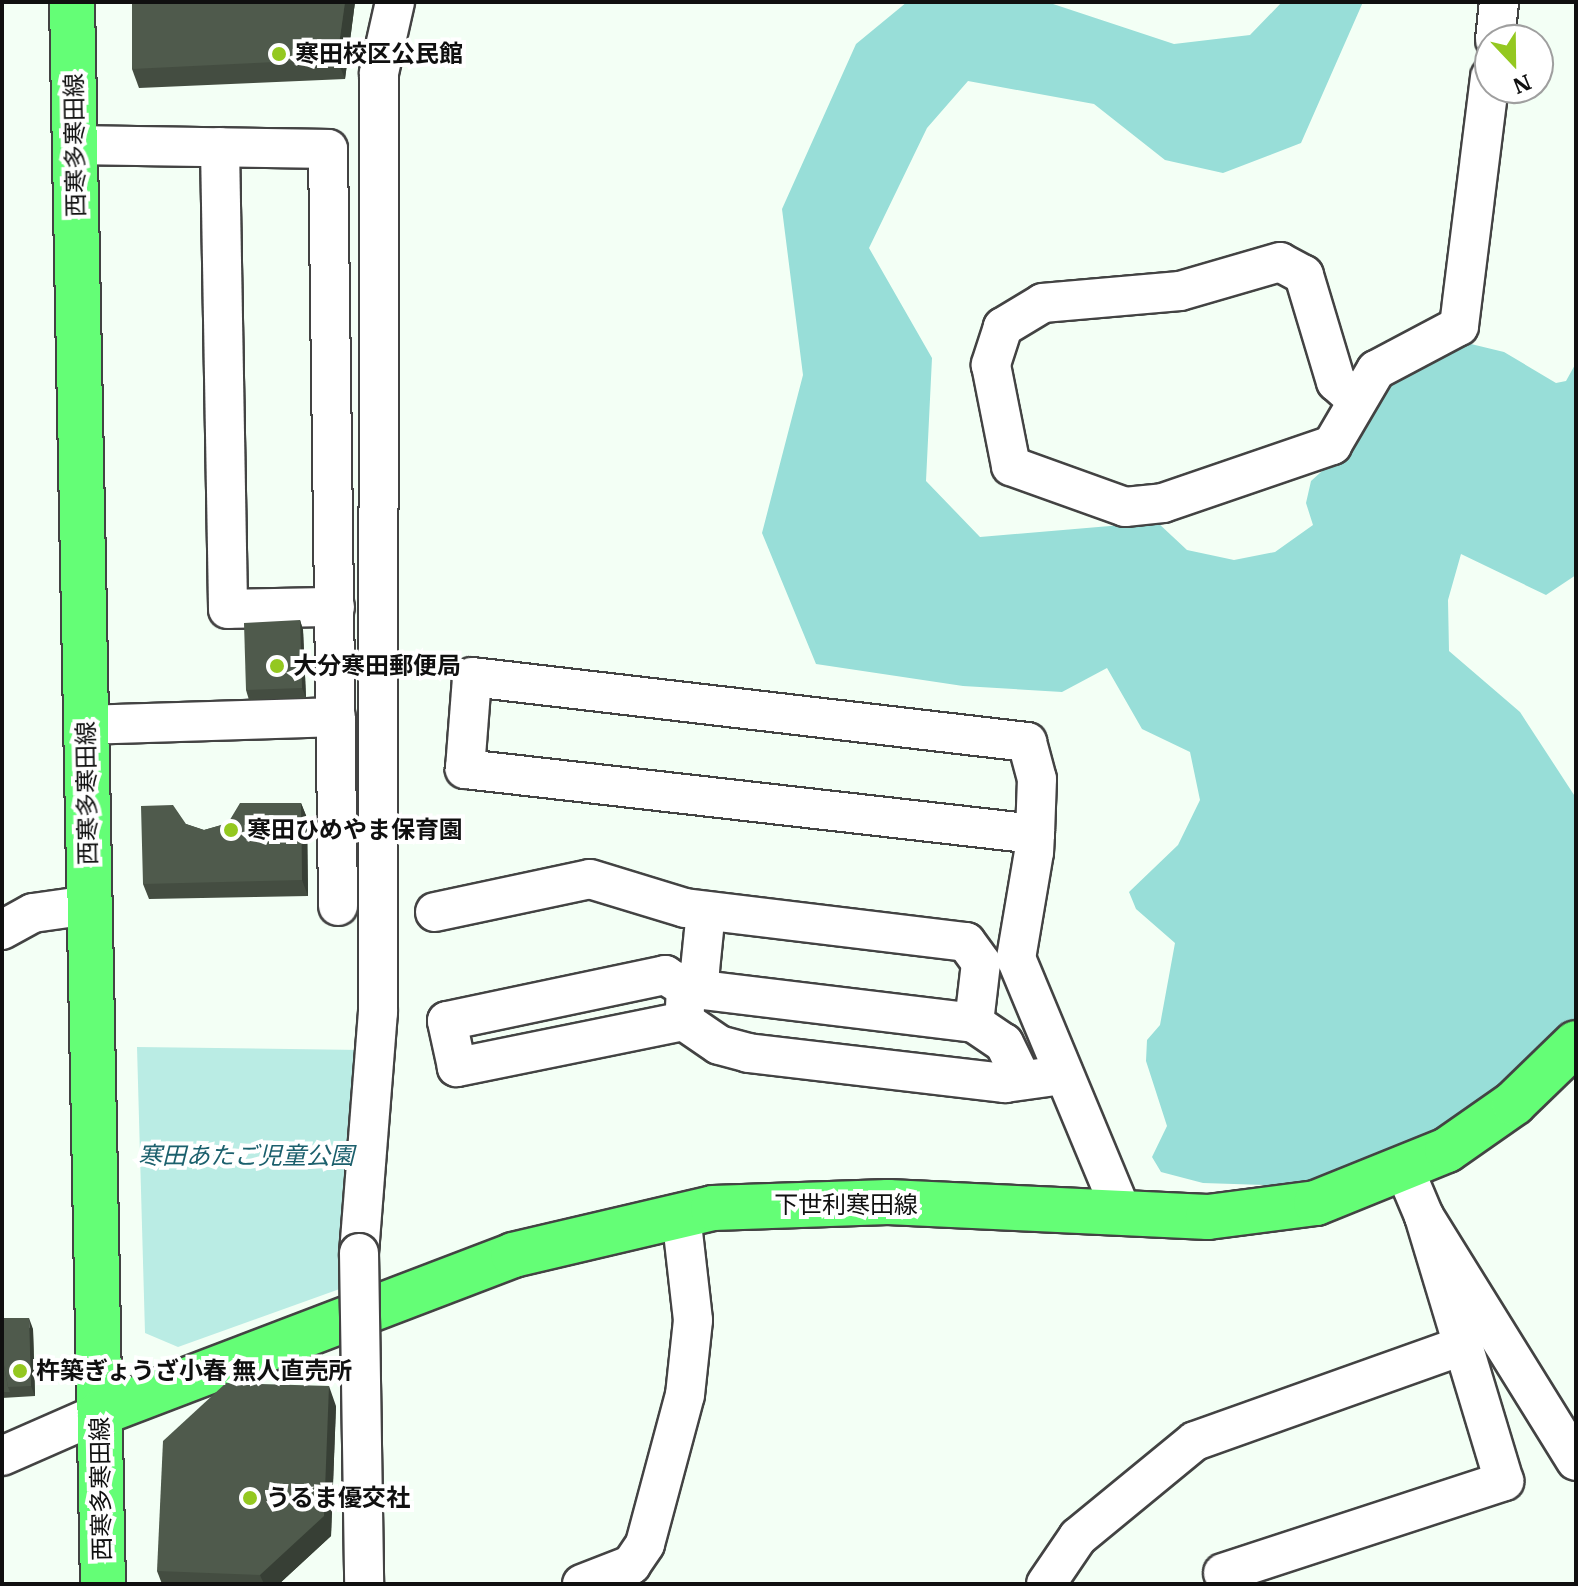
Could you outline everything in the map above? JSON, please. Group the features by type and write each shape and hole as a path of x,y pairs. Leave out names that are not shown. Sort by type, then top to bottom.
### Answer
{"main road":[{"name":"西寒多寒田線","path":"72,2 103,1584"},
{"name":"下世利寒田線","path":"100,1413 513,1255 681,1214 862,1202 1123,1215 1293,1208 1405,1171 1490,1122 1576,1043"}],"street":[{"path":"364,1584 359,1253 378,1013 379,73 395,2"},
{"path":"1497,24 1499,2"},
{"path":"1354,398 1336,382 1304,275 1280,262 1180,291 1028,308 1003,327 991,365 1011,466 1125,507 1163,503 1332,445 1354,398 1376,370 1459,326 1487,104"},
{"path":"75,145 328,149 338,906"},
{"path":"220,147 228,609 335,607"},
{"path":"1035,834 465,769 472,677 1027,742 1037,779 1035,834 1016,958 1062,1075 1123,1215"},
{"path":"86,725 336,717"},
{"path":"435,912 590,879 706,911 966,942 981,963 974,1023"},
{"path":"2,930 33,913 89,905"},
{"path":"685,1005 700,970 706,911"},
{"path":"1022,1080 1004,1043 974,1023 685,1005 457,1067 447,1021 665,975 685,1005 719,1045 748,1053 1022,1080 1062,1075"},
{"path":"1223,1573 1504,1481 1424,1216 1405,1171"},
{"path":"582,1584 630,1577 645,1544 685,1395 693,1320 681,1214"},
{"path":"1424,1216 1576,1461"},
{"path":"1046,1584 1078,1537 1195,1441 1464,1345"},
{"path":"2,1456 100,1413"}],"green space":[{"name":"寒田あたご児童公園","path":"137,1047 362,1050 348,1286 178,1347 145,1333"}],"shaded area":[{"path":"907,2 1047,2 1174,44 1250,35 1282,2 1363,2 1301,143 1223,173 1165,160 1094,104 968,81 927,128 869,248 932,358 926,481 980,537 1157,522 1187,550 1234,560 1275,552 1313,525 1306,503 1311,481 1360,437 1368,404 1390,378 1471,344 1504,352 1556,383 1566,381 1576,363 1576,575 1546,595 1461,554 1448,600 1449,651 1520,712 1576,798 1576,1026 1412,1158 1291,1186 1203,1183 1161,1172 1152,1157 1167,1126 1146,1061 1147,1040 1160,1025 1175,943 1136,909 1129,892 1178,845 1200,800 1190,752 1142,729 1107,668 1062,692 963,686 816,664 762,533 803,375 782,209 856,44"}],"building":[{"path":"132,2 345,2 337,59 132,69"},
{"name":"大分寒田郵便局","path":"300,620 302,688 246,690 244,623"},
{"path":"240,803 301,803 302,880 143,884 141,806 173,805 186,824 204,830 228,823"},
{"name":"杵築ぎょうざ小春 無人直売所","path":"2,1318 29,1318 31,1386 8,1387 2,1355"},
{"path":"2,1356 8,1387 10,1392 2,1392"},
{"name":"うるま優交社","path":"226,1383 329,1386 324,1516 260,1575 157,1571 163,1441"}],"place":[{"name":"寒田校区公民館","path":"279,54"},
{"name":"大分寒田郵便局","path":"277,666"},
{"name":"寒田ひめやま保育園","path":"231,830"},
{"name":"杵築ぎょうざ小春 無人直売所","path":"20,1371"},
{"name":"うるま優交社","path":"250,1498"}]}
